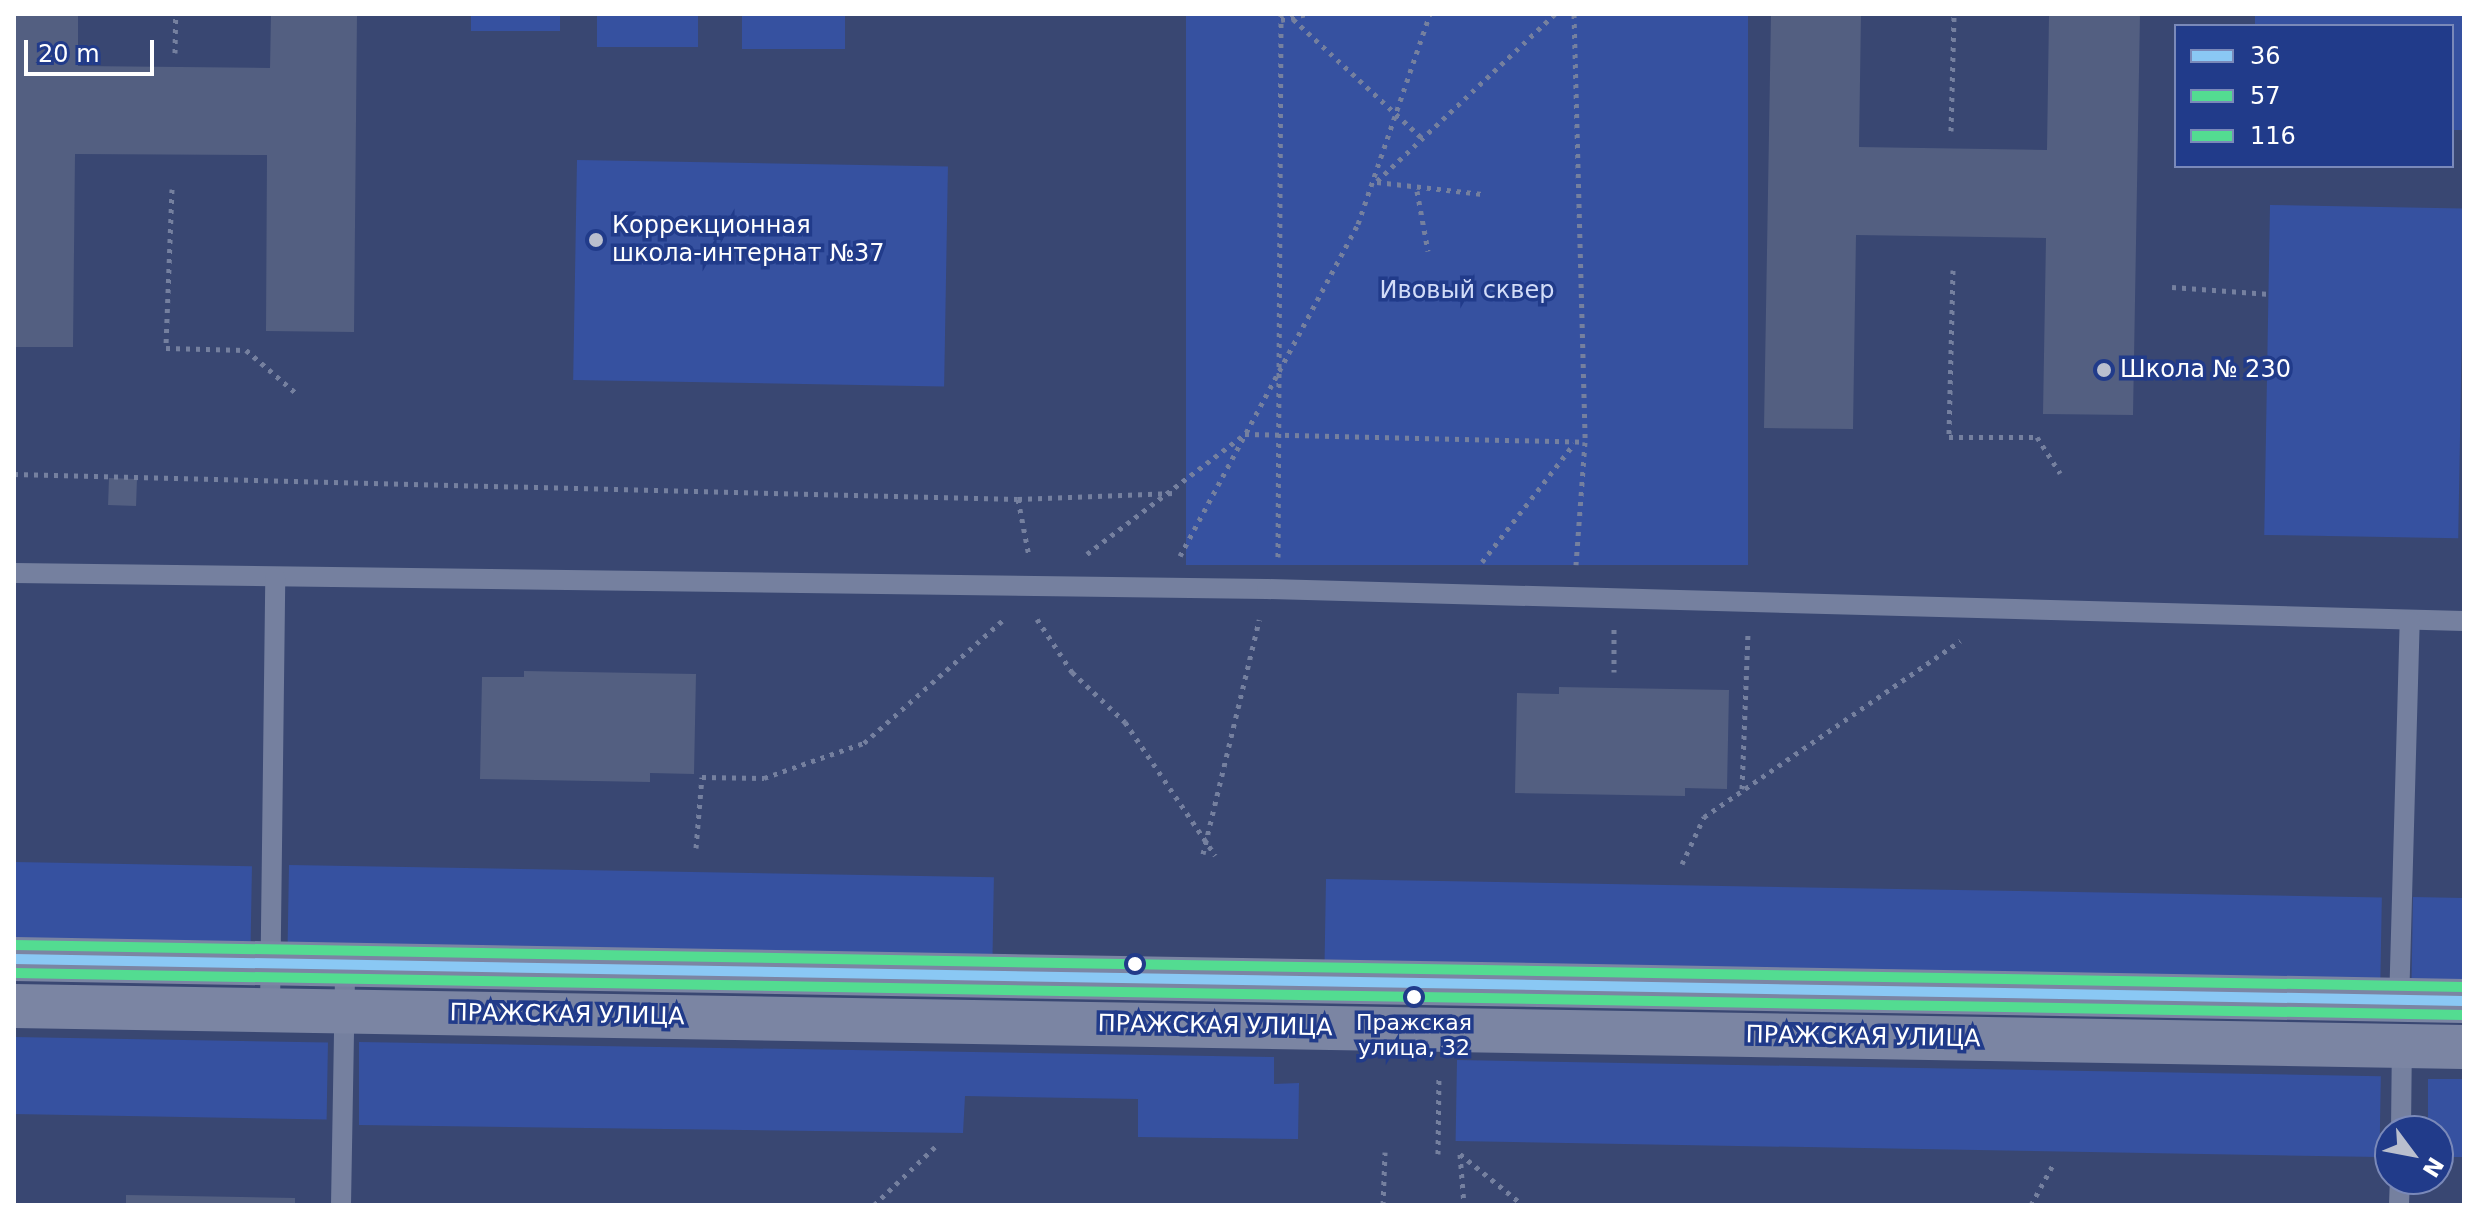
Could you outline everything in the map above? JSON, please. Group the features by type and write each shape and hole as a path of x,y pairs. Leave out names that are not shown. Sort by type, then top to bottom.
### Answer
{"street":[{"name":"ПРАЖСКАЯ УЛИЦА","path":"14,959 2464,1001"},
{"name":"ПРАЖСКАЯ УЛИЦА","path":"14,1006 2464,1047"}],"lane":[{"path":"14,573 1029,590 1267,589 1613,600 2007,604 2464,621"},
{"path":"270,1010 275,578"},
{"path":"2401,1115 2403,1046 2398,999 2410,621"},
{"path":"341,1205 345,964"}],"path":[{"path":"175,53 176,14"},
{"path":"1203,854 1267,589 1278,562 1283,371 1281,17 1293,19 1307,14"},
{"path":"1162,589 1245,434 1283,371 1376,182 1430,14"},
{"path":"1376,182 1555,14"},
{"path":"1574,14 1585,442 1574,598"},
{"path":"1951,131 1954,14"},
{"path":"1293,19 1422,138"},
{"path":"1376,182 1417,191 1482,194"},
{"path":"172,189 166,348 246,350 296,393"},
{"path":"1417,191 1428,251"},
{"path":"1953,270 1949,437 2037,437 2060,473"},
{"path":"2172,287 2270,294"},
{"path":"696,848 702,777 764,778 864,743 1029,590 1174,493 1245,434 1585,442"},
{"path":"1466,594 1484,558 1574,443"},
{"path":"14,474 1018,499 1174,493"},
{"path":"1018,499 1029,545 1029,590 1072,672 1125,722 1215,855"},
{"path":"1613,600 1614,672"},
{"path":"1742,790 1749,600"},
{"path":"1682,864 1704,817 2007,604"},
{"path":"1438,1154 1440,1068"},
{"path":"874,1205 937,1145"},
{"path":"1383,1205 1385,1152"},
{"path":"1464,1205 1460,1154 1523,1205"},
{"path":"2031,1205 2054,1163"}],"green space":[{"path":"471,14 560,14 560,31 471,31"},
{"path":"597,14 698,14 698,47 597,47"},
{"path":"742,14 845,14 845,49 742,49"},
{"name":"Ивовый сквер","path":"1186,14 1748,14 1748,565 1186,565"},
{"path":"2255,14 2464,14 2464,130 2454,130 2454,24 2255,24"},
{"path":"577,160 948,166 944,386 573,380"},
{"path":"2270,205 2464,208 2458,538 2264,535"},
{"path":"14,862 252,866 251,944 14,940"},
{"path":"289,865 994,877 993,956 288,944"},
{"path":"1326,879 2382,897 2380,980 1325,962"},
{"path":"2413,897 2464,898 2463,981 2412,980"},
{"path":"14,1037 328,1042 327,1119 14,1114"},
{"path":"359,1042 1274,1057 1274,1084 1299,1083 1298,1139 1138,1137 1138,1099 965,1096 963,1133 359,1125"},
{"path":"1457,1060 2381,1076 2380,1115 2374,1115 2374,1157 1456,1141"},
{"path":"2428,1079 2464,1079 2464,1157 2454,1157 2454,1115 2428,1115"}],"building":[{"path":"14,14 78,14 78,66 270,68 271,14 357,14 354,332 266,331 267,155 75,154 73,347 14,347"},
{"path":"1771,14 1861,14 1859,147 2047,150 2049,14 2140,14 2133,415 2043,414 2046,238 1856,235 1853,429 1764,428"},
{"path":"109,478 137,479 136,506 108,505"},
{"path":"524,671 696,674 694,774 650,773 650,782 480,779 482,677 524,677"},
{"path":"1559,687 1729,690 1727,789 1685,788 1685,796 1515,793 1517,693 1559,694"},
{"path":"126,1195 295,1198 295,1205 126,1205"}],"transit line":[{"name":"116","path":"14,945 2464,987"},
{"name":"36","path":"14,959 2464,1001"},
{"name":"57","path":"14,973 2464,1015"}],"place":[{"name":"Коррекционная школа-интернат №37","path":"596,240"},
{"name":"Школа № 230","path":"2104,370"},
{"name":"Пражская улица, 32","path":"1414,997"}]}
